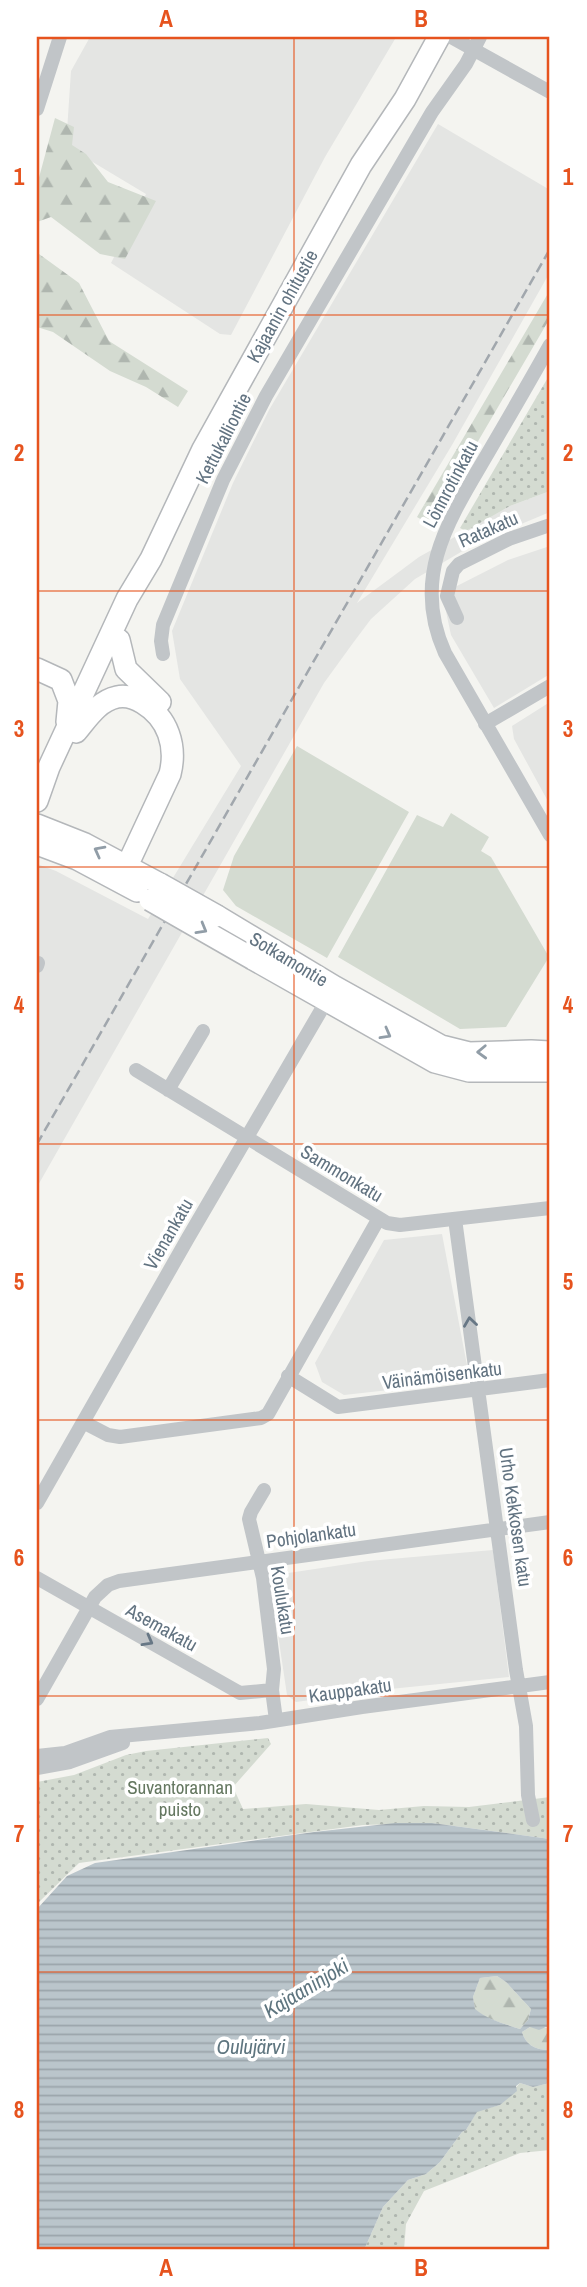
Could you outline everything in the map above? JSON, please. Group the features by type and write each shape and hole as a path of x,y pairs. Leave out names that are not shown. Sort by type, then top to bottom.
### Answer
{"highway":[{"name":"Kajaanin ohitustie","path":"37,803 113,642 127,599 150,559 203,449 361,165 405,99 428,48"},
{"path":"70,733 69,701 52,676 79,673 113,642 126,669 171,715 181,736 184,769 179,785 131,875"},
{"path":"70,733 98,706 122,696 137,699 152,709 162,719 170,737 173,758 170,774 131,875"},
{"name":"Sotkamontie","path":"37,825 66,845 131,875 253,959 441,1046 455,1051 550,1052"},
{"name":"Sotkamontie","path":"37,844 66,845"},
{"name":"Sotkamontie","path":"155,892 217,916 435,1062 469,1071 550,1071"}],"street":[{"path":"37,109 60,37"},
{"path":"451,37 477,42 550,92"},
{"name":"Kettukalliontie","path":"163,654 163,625 200,530 247,432 387,187 477,42"},
{"name":"Lönnrotinkatu","path":"550,345 442,536 430,588 438,638 550,835"},
{"name":"Ratakatu","path":"457,618 447,596 453,571 459,564 509,539 550,525"},
{"path":"485,724 550,686"},
{"name":"Vienankatu","path":"37,1503 331,994"},
{"path":"168,1090 203,1031"},
{"name":"Sammonkatu","path":"136,1070 387,1223 400,1225 550,1208"},
{"path":"83,1422 108,1435 120,1437 261,1418 268,1414 379,1218"},
{"name":"Urho Kekkosen katu","path":"455,1219 526,1726 528,1795 533,1820"},
{"name":"Väinämöisenkatu","path":"288,1377 338,1407 550,1380"},
{"name":"Koulukatu","path":"264,1490 249,1519 262,1578 274,1669 272,1690 276,1720"},
{"name":"Pohjolankatu","path":"39,1698 98,1594 108,1585 119,1581 550,1522"},
{"name":"Asemakatu","path":"37,1578 240,1693 272,1690"},
{"name":"Kauppakatu","path":"37,1756 65,1753 110,1737 276,1720 550,1682"},
{"name":"Kauppakatu","path":"37,1768 70,1762 155,1734"}],"shaded area":[{"path":"90,37 395,39 325,157 231,335 220,334 111,263 146,194 66,146 71,71"},
{"path":"438,124 550,190 550,272 452,445 357,603 419,557 510,506 550,491 550,512 478,542 415,579 371,619 324,683 37,1187 37,864 56,871 148,919 241,766 180,679 172,631 233,483 269,410"},
{"path":"550,546 550,674 494,708 451,635 444,602 451,589 508,560"},
{"path":"550,702 550,805 514,739 512,726"},
{"path":"442,1234 470,1381 344,1395 322,1382 315,1363 384,1240"},
{"path":"493,1550 509,1677 296,1702 287,1695 270,1581 275,1575 368,1561"}],"green space":[{"path":"55,118 74,127 72,145 86,154 108,182 156,201 125,259 100,254 51,217 37,222 37,185"},
{"path":"39,254 79,283 109,341 188,391 178,407 146,387 110,371 53,332 37,327"},
{"path":"550,290 550,318 442,503 431,509 424,505"},
{"path":"550,374 550,491 510,506 466,531 460,528"},
{"path":"442,503 432,522 427,523 417,517 424,505 431,509"},
{"path":"297,746 409,812 327,958 236,906 223,890 234,856"},
{"path":"451,813 489,837 481,851 491,857 549,957 506,1027 460,1029 338,957 417,815 443,827"},
{"name":"Suvantorannan puisto","path":"268,1738 271,1744 233,1787 243,1809 306,1804 379,1810 424,1806 469,1807 550,1797 550,1839 432,1823 363,1825 79,1863 37,1904 37,1782 74,1775 126,1755 146,1751"},
{"path":"497,1976 531,2009 528,2020 520,2029 475,2010 473,1997 480,1978"},
{"path":"530,2027 550,2028 550,2050 536,2048 526,2041 522,2032"},
{"path":"520,2083 533,2087 550,2083 550,2150 520,2153 424,2191 406,2224 404,2250 364,2250 383,2207 408,2180 426,2174 440,2162 466,2130 477,2111 500,2105"}],"water":[{"name":"Oulujärvi","path":"395,1823 432,1823 550,1839 550,2028 539,2030 530,2027 522,2032 526,2041 533,2046 550,2050 550,2083 533,2087 520,2083 516,2086 517,2091 500,2105 477,2112 440,2162 426,2174 408,2180 383,2207 364,2250 37,2250 37,1909 67,1876 95,1863","holes":["497,1976 531,2009 528,2020 520,2029 491,2019 475,2009 473,1997 480,1978"]}],"railway":[{"path":"37,1144 550,249"}],"water label":[{"name":"Kajaaninjoki","path":"306,1988"}]}
